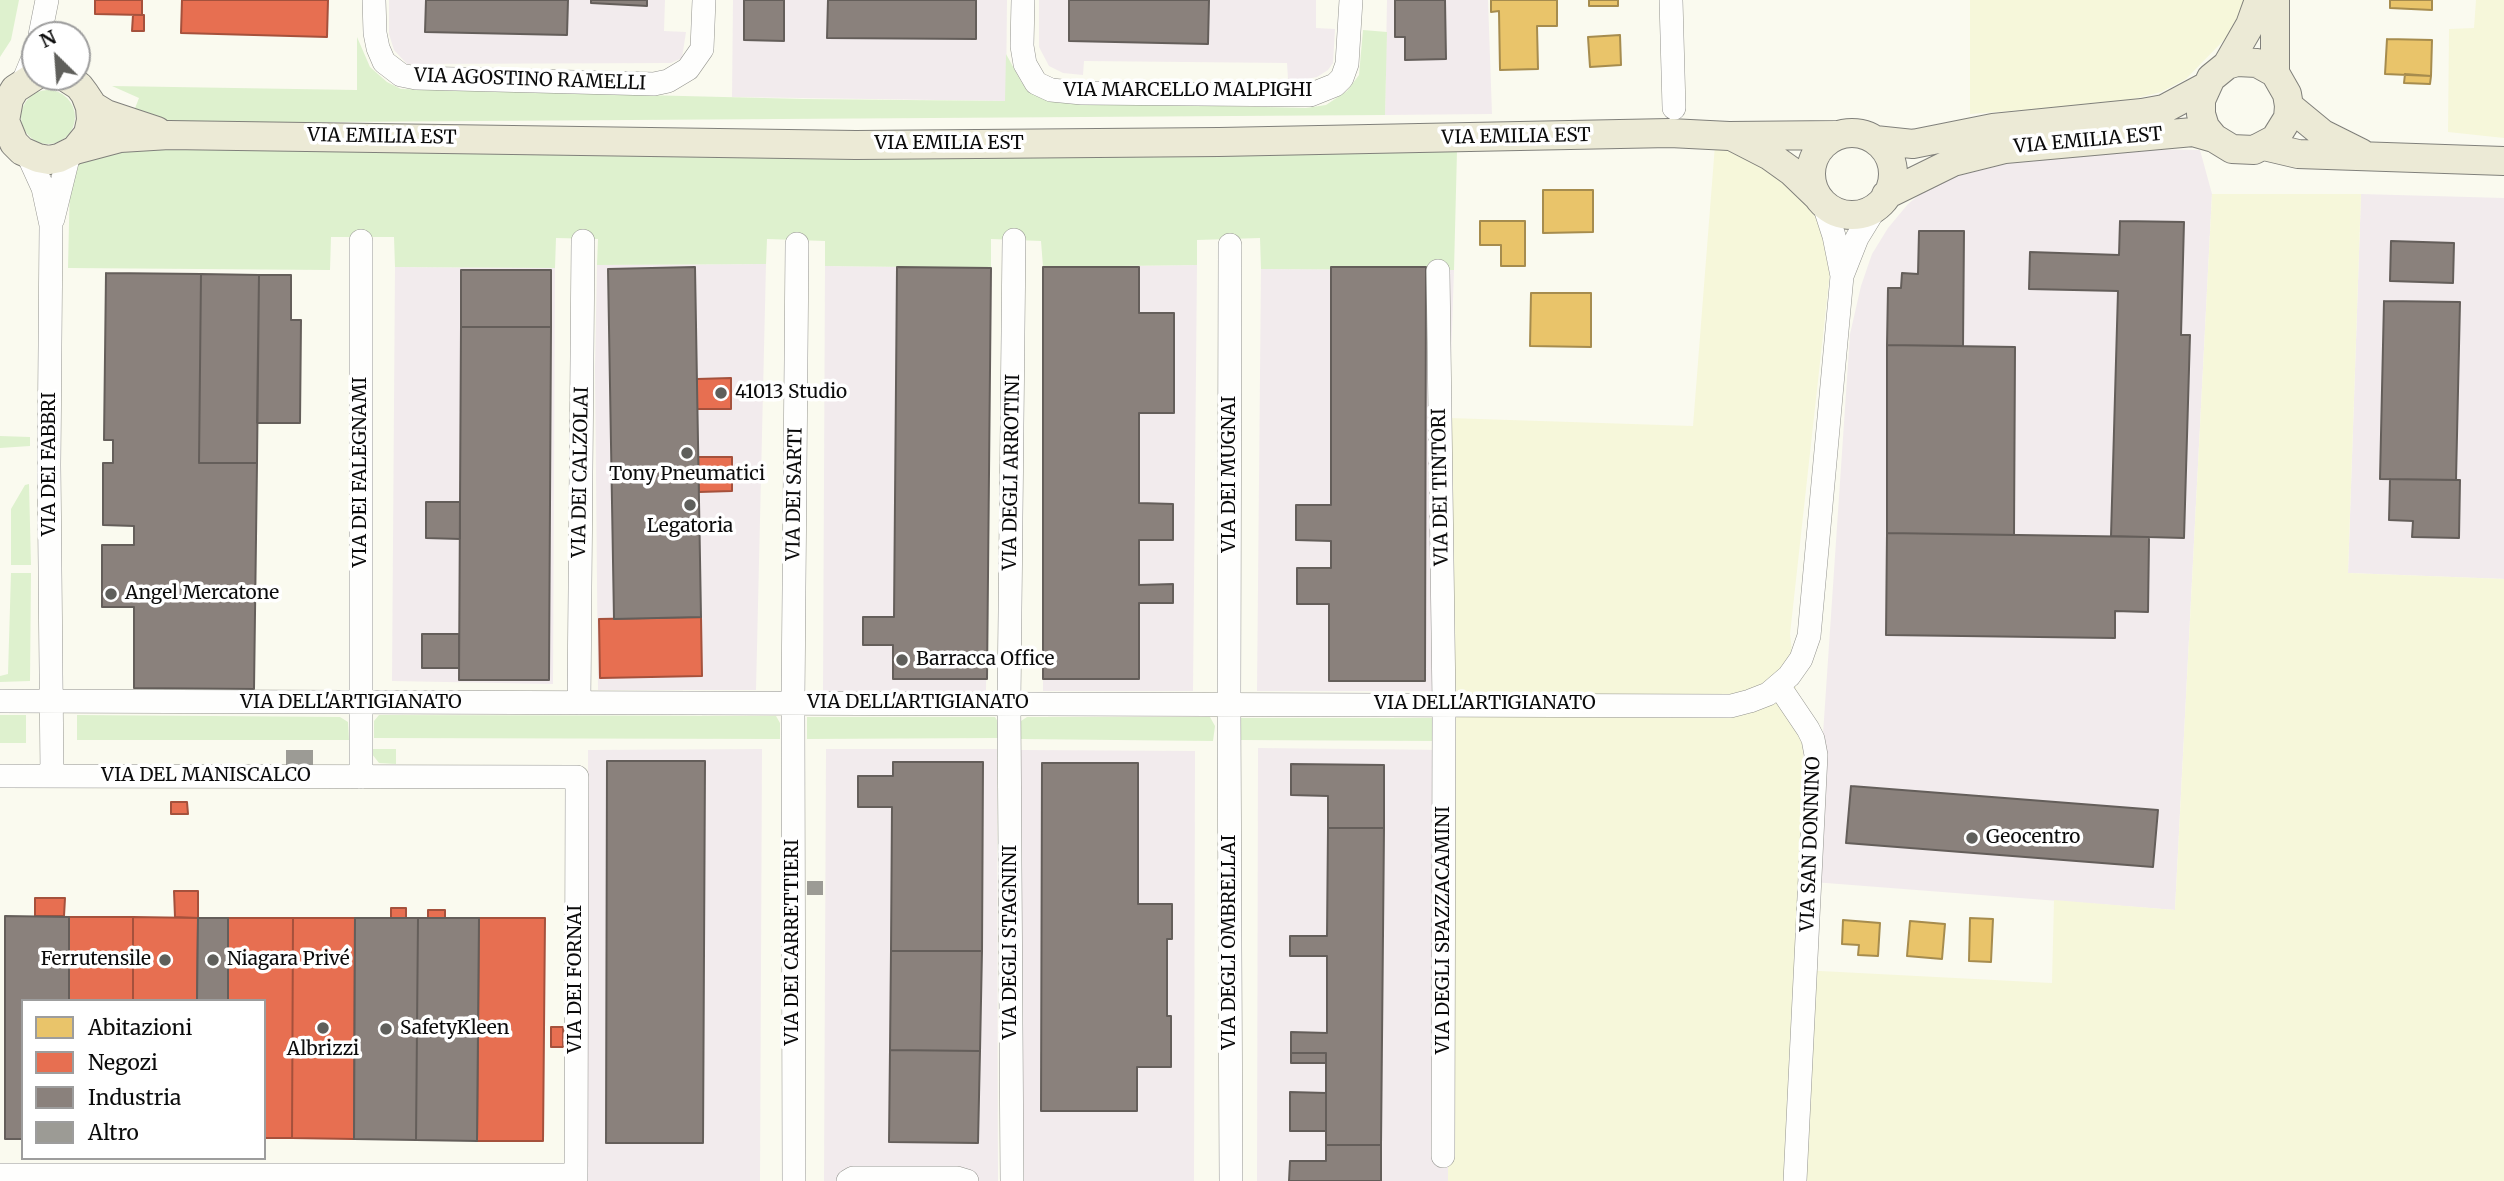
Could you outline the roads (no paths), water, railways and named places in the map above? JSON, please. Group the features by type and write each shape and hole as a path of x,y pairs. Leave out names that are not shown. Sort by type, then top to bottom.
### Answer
{"main road":[{"name":"VIA EMILIA EST","path":"17,150 49,160 120,138 169,135 856,145 1233,142 1670,133 1729,136 1857,133 1895,144 1913,144 1993,128 2164,109 2205,87 2211,78 2227,65 2250,25 2259,0"},
{"path":"2275,0 2275,74"},
{"path":"2227,65 2237,62 2257,63 2275,74"},
{"name":"VIA EMILIA EST","path":"2275,74 2283,83 2289,106 2323,134 2370,157"},
{"path":"17,150 5,121 9,99 18,86"},
{"path":"2205,87 2201,114 2205,127 2214,138"},
{"name":"VIA EMILIA EST","path":"72,152 88,134 91,120 90,107 80,91"},
{"name":"VIA EMILIA EST","path":"81,91 93,106 106,114 169,135"},
{"path":"2264,146 2283,129 2289,106"},
{"name":"VIA EMILIA EST","path":"1729,136 1770,156 1791,170 1820,200 1844,215 1855,215 1953,162 1989,152 2193,132 2243,151 2264,146 2298,154 2504,161"},
{"path":"1820,200 1810,173 1812,161 1827,141 1837,135"},
{"path":"1875,140 1891,161 1892,179 1881,201"}],"street":[{"name":"VIA AGOSTINO RAMELLI","path":"374,0 375,33 384,62 401,75 416,78 641,83 668,81 688,69 702,49 704,0"},
{"name":"VIA MARCELLO MALPIGHI","path":"1023,0 1022,46 1025,64 1036,83 1051,90 1082,93 1310,95 1323,91 1342,78 1347,64 1351,0"},
{"path":"1671,0 1674,108"},
{"path":"47,4 51,21"},
{"name":"VIA DEI FABBRI","path":"17,150 43,188 51,226 49,465 52,702"},
{"name":"VIA DEI FABBRI","path":"51,226 72,152"},
{"path":"1779,686 1801,659 1809,636 1842,276 1835,236 1820,200"},
{"path":"1842,276 1857,238 1881,201"},
{"name":"VIA DEGLI ARROTINI","path":"1009,703 1014,240"},
{"name":"VIA DEI FALEGNAMI","path":"360,241 362,703"},
{"name":"VIA DEI CALZOLAI","path":"579,703 583,241"},
{"name":"VIA DEI SARTI","path":"793,703 797,244"},
{"name":"VIA DEI MUGNAI","path":"1229,704 1230,245"},
{"name":"VIA DEI TINTORI","path":"1438,271 1444,704"},
{"name":"VIA DELL'ARTIGIANATO","path":"0,701 1731,706 1750,701 1779,686"},
{"name":"VIA SAN DONNINO","path":"1779,686 1808,729 1816,755 1795,1181"},
{"path":"52,702 52,776"},
{"path":"361,777 362,703"},
{"name":"VIA DEI CARRETTIERI","path":"793,703 794,1181"},
{"name":"VIA DEGLI STAGNINI","path":"1009,703 1012,1181"},
{"name":"VIA DEGLI OMBRELLAI","path":"1229,704 1231,1181"},
{"name":"VIA DEGLI SPAZZACAMINI","path":"1444,704 1444,1156"},
{"name":"VIA DEL MANISCALCO","path":"0,776 577,777"},
{"name":"VIA DEI FORNAI","path":"576,1178 577,777"},
{"path":"0,1175 576,1178"},
{"path":"848,1181 853,1178 957,1178 967,1181"}],"place":[{"name":"41013 Studio","path":"721,393"},
{"name":"Tony Pneumatici","path":"687,453"},
{"name":"Legatoria","path":"690,505"},
{"name":"Angel Mercatone","path":"111,594"},
{"name":"Barracca Office","path":"902,660"},
{"name":"Geocentro","path":"1972,838"},
{"name":"Ferrutensile","path":"165,960"},
{"name":"Niagara Privé","path":"213,960"},
{"name":"Albrizzi","path":"323,1028"},
{"name":"SafetyKleen","path":"386,1029"}]}
